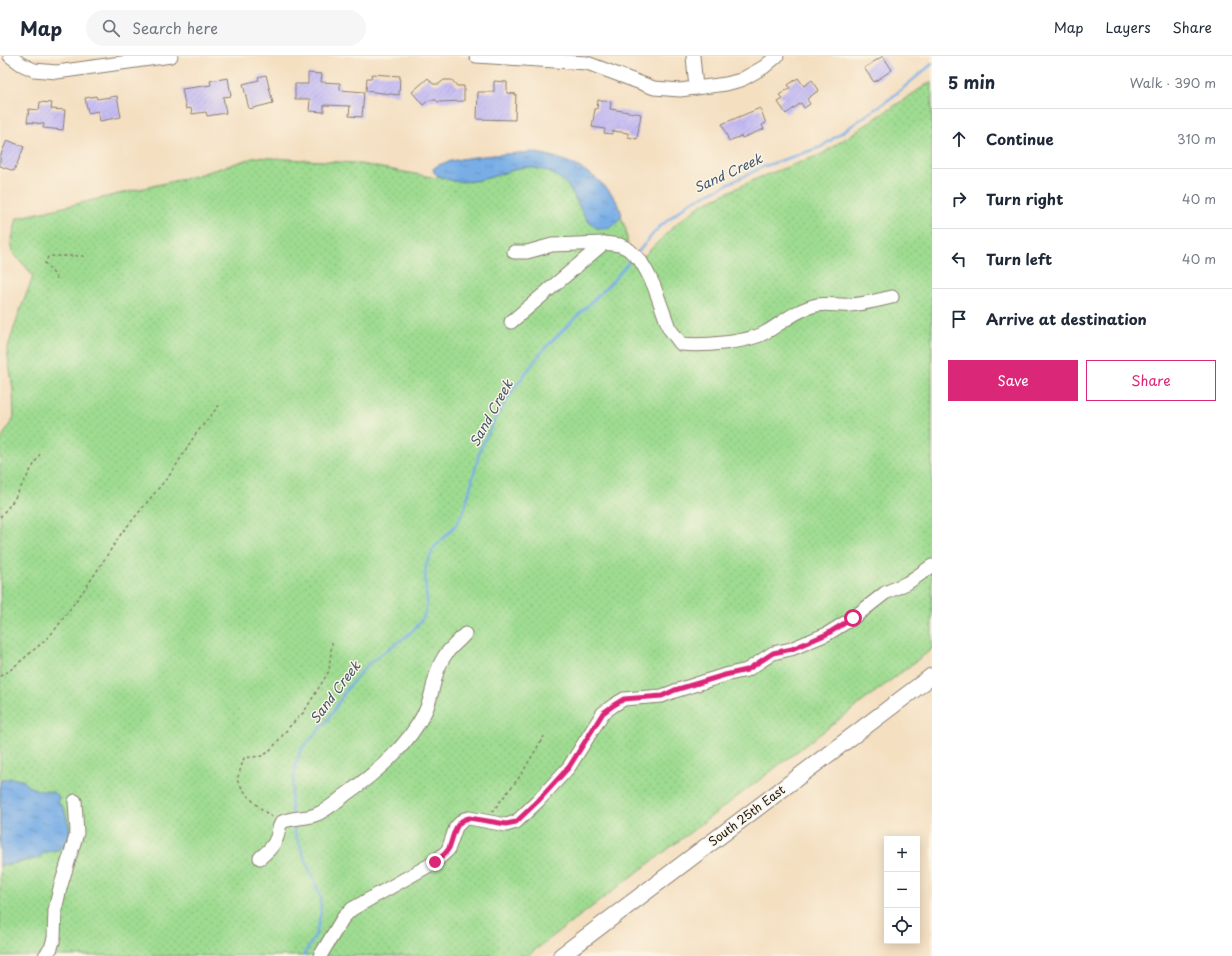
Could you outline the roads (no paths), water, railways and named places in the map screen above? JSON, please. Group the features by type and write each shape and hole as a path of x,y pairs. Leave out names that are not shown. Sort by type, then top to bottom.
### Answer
{"main road":[{"name":"South 25th East","path":"561,956 932,676"}],"street":[{"path":"10,56 21,64 34,70 57,72 171,56"},
{"path":"476,56 587,63 654,88 680,90 726,84 741,80 764,67 777,56"},
{"path":"693,56 696,88"},
{"path":"511,322 604,243"},
{"path":"514,252 527,252 552,245 604,243 620,245 628,249 640,260 647,272 654,286 669,328 681,344 736,342 753,338 767,332 800,311 817,305 851,305 892,296"},
{"path":"320,956 343,918 352,909 435,862 448,850 456,827 460,822 469,818 506,824 516,822 538,801 569,767 603,713 614,705 624,699 662,696 675,690 747,670 773,653 792,649 827,634 853,618 885,593 907,582 932,566"},
{"path":"260,858 273,846 277,837 279,826 282,822 315,815 326,810 368,778 400,748 418,726 426,709 437,673 445,655 465,634"},
{"path":"45,956 51,948 54,938 55,910 60,888 77,833 75,801"}],"water":[{"path":"533,152 552,156 575,165 596,178 605,186 618,205 622,215 618,221 614,225 607,228 600,229 594,226 588,221 573,194 564,182 544,170 523,167 485,179 460,182 452,181 439,176 434,173 433,169 451,161 464,158"},
{"path":"11,778 22,780 26,785 35,789 52,792 57,795 59,797 58,803 62,806 65,812 70,833 64,846 58,850 44,853 39,858 6,865 2,864 0,867 0,781"}],"waterway":[{"name":"Sand Creek","path":"638,252 658,228 689,203 765,166 821,147 891,98 932,64"},
{"name":"Sand Creek","path":"292,814 291,800 296,763 302,748 327,721 349,686 368,664 409,634 418,625 425,614 427,601 425,581 426,565 434,548 456,525 465,508 480,450 495,419 515,387 544,349 613,281 632,258"},
{"name":"Sand Creek","path":"294,823 295,834 320,895 321,911 318,927 315,936 303,956"}]}
